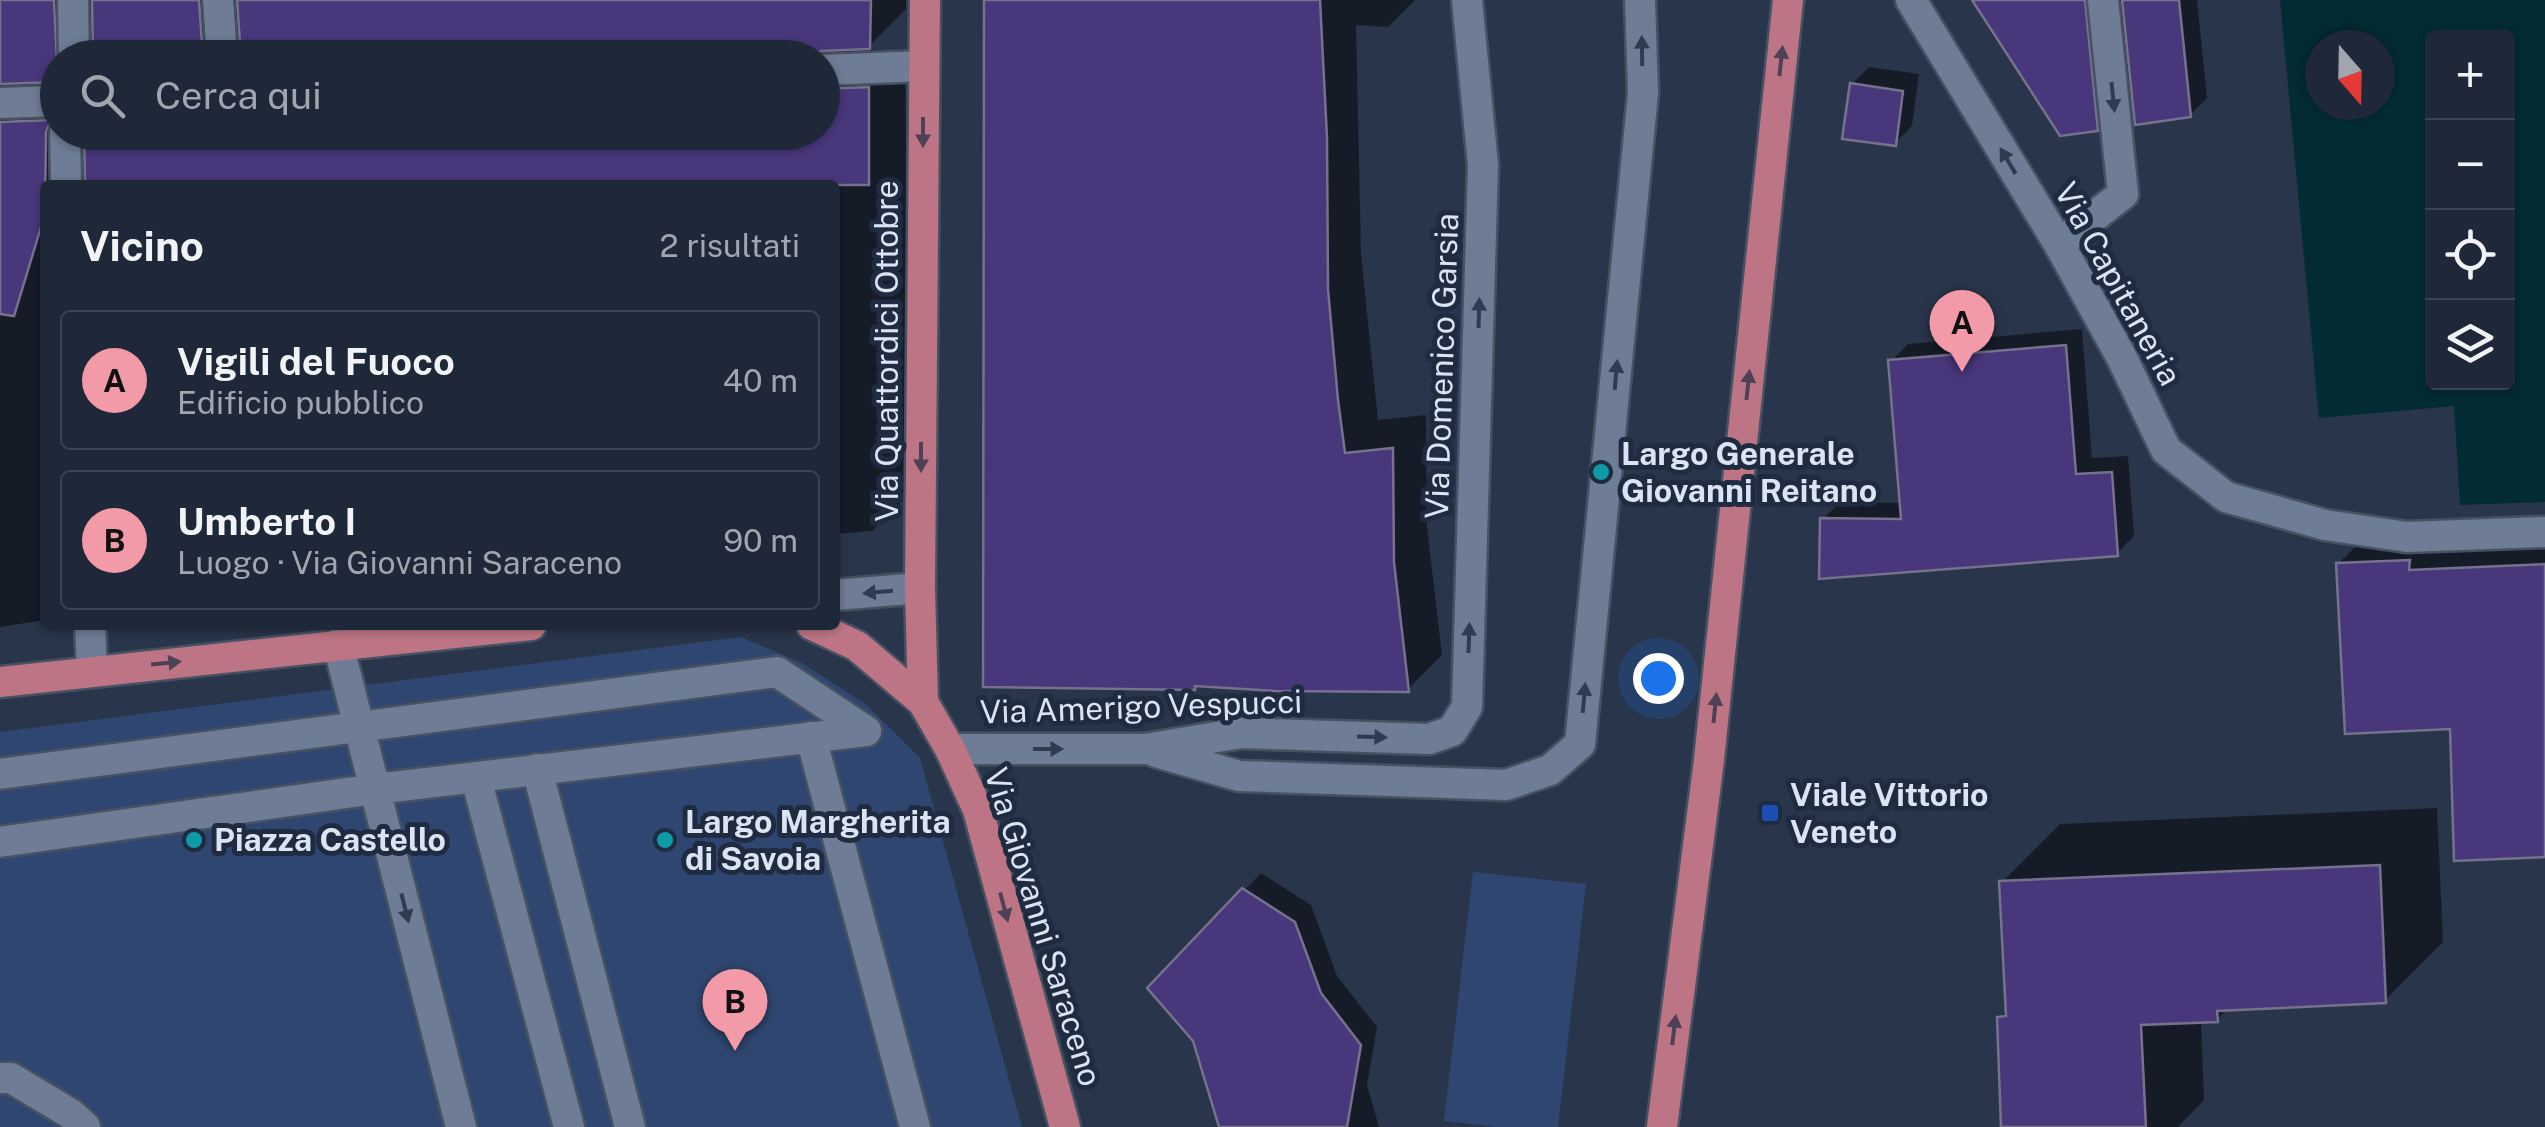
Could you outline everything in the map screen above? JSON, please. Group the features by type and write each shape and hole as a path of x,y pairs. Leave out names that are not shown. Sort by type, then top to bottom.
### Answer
{"main road":[{"name":"Via Quattordici Ottobre","path":"923,702 920,588 925,0"},
{"path":"1662,1127 1710,760 1788,0"},
{"path":"0,682 480,630"},
{"path":"823,630 857,646 923,702"},
{"name":"Via Giovanni Saraceno","path":"923,702 950,748 978,810 1065,1127"}],"street":[{"path":"73,0 74,40"},
{"path":"218,0 221,40"},
{"name":"Via Domenico Garsia","path":"1452,731 1468,706 1483,165 1467,0"},
{"path":"1145,749 1239,776 1506,785 1550,770 1580,744 1642,93 1640,0"},
{"name":"Via Capitaneria","path":"1911,0 2059,244 2122,358 2166,450 2226,497 2325,526 2407,537 2545,532"},
{"path":"2059,244 2123,194 2103,0"},
{"path":"840,69 924,66"},
{"path":"0,103 40,101"},
{"path":"65,150 66,180"},
{"path":"840,595 920,588"},
{"path":"90,630 92,671"},
{"path":"338,644 461,1127"},
{"path":"0,774 777,672 866,730 375,789 0,842"},
{"name":"Via Amerigo Vespucci","path":"950,748 1145,749 1241,733 1429,739 1452,731"},
{"path":"811,737 915,1127"},
{"path":"536,769 630,1127"},
{"path":"476,778 569,1127"},
{"path":"0,1078 11,1078 71,1114 85,1127"}],"shaded area":[{"path":"2280,0 2545,0 2545,502 2460,505 2454,406 2319,418"},
{"path":"741,637 802,663 867,705 920,758 1022,1127 0,1127 0,732"},
{"path":"1473,872 1586,884 1558,1127 1497,1127 1444,1121"}],"building":[{"path":"0,0 54,0 56,40 40,40 40,83 0,84"},
{"path":"92,0 199,0 202,40 93,40"},
{"path":"237,0 871,0 870,49 840,50 840,40 240,40"},
{"path":"984,0 1320,0 1327,137 1328,289 1338,400 1345,453 1393,448 1394,562 1409,692 1195,686 1195,690 983,687"},
{"path":"1972,0 2085,0 2098,131 2060,136"},
{"path":"2122,0 2179,0 2191,117 2135,125"},
{"path":"1850,83 1903,91 1896,146 1842,139"},
{"path":"869,87 869,185 840,185 840,180 85,180 84,150 840,150 840,88"},
{"path":"40,120 40,150 46,150 45,180 40,180 40,230 14,316 0,314 0,122"},
{"path":"2066,345 2076,474 2112,472 2118,556 1819,579 1820,518 1901,519 1888,360"},
{"path":"2410,560 2409,570 2545,564 2545,857 2454,861 2450,729 2345,734 2336,563"},
{"path":"2380,865 2386,1003 2217,1011 2218,1022 2141,1025 2146,1127 2001,1127 1997,1017 2006,1016 1999,881"},
{"path":"1242,888 1295,922 1321,993 1361,1045 1347,1127 1219,1127 1193,1041 1147,988"}],"place":[{"name":"Vigili del Fuoco","path":"1962,372"},
{"name":"Largo Generale Giovanni Reitano","path":"1601,472"},
{"name":"Viale Vittorio Veneto","path":"1770,813"},
{"name":"Piazza Castello","path":"194,840"},
{"name":"Largo Margherita di Savoia","path":"665,840"},
{"name":"Umberto I","path":"735,1051"}]}
